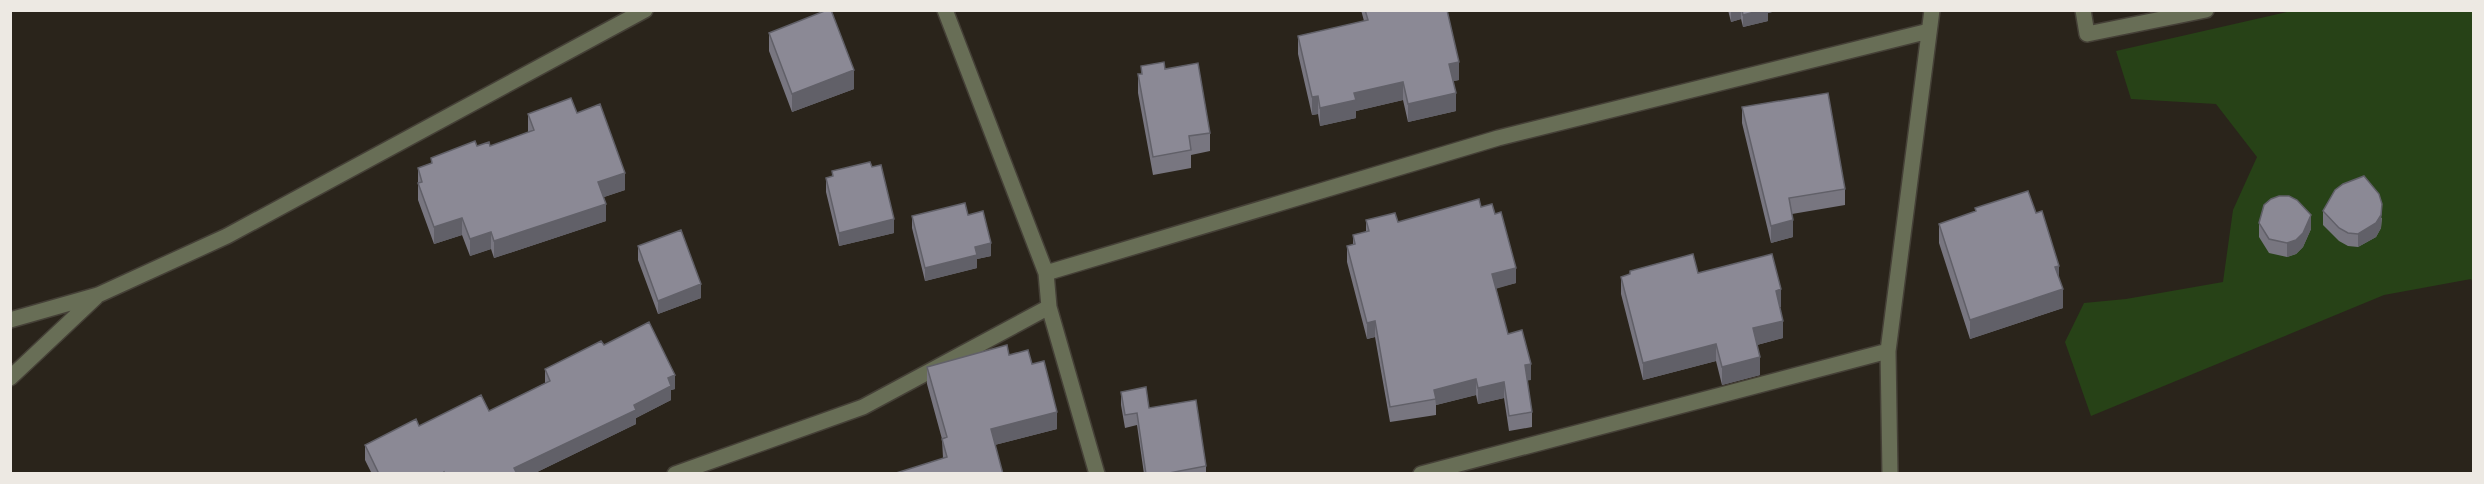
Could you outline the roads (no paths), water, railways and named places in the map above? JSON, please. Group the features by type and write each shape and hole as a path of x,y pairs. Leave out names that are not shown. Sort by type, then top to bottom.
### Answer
{"street":[{"path":"10,320 98,295 227,236 645,10"},
{"path":"945,10 1046,273 1049,307 1097,474"},
{"path":"1890,474 1888,351 1932,10"},
{"path":"2083,10 2087,34 2206,10"},
{"path":"1046,273 1498,138 1929,31"},
{"path":"10,378 98,295"},
{"path":"675,474 863,407 1049,307"},
{"path":"1421,474 1888,351"}]}
